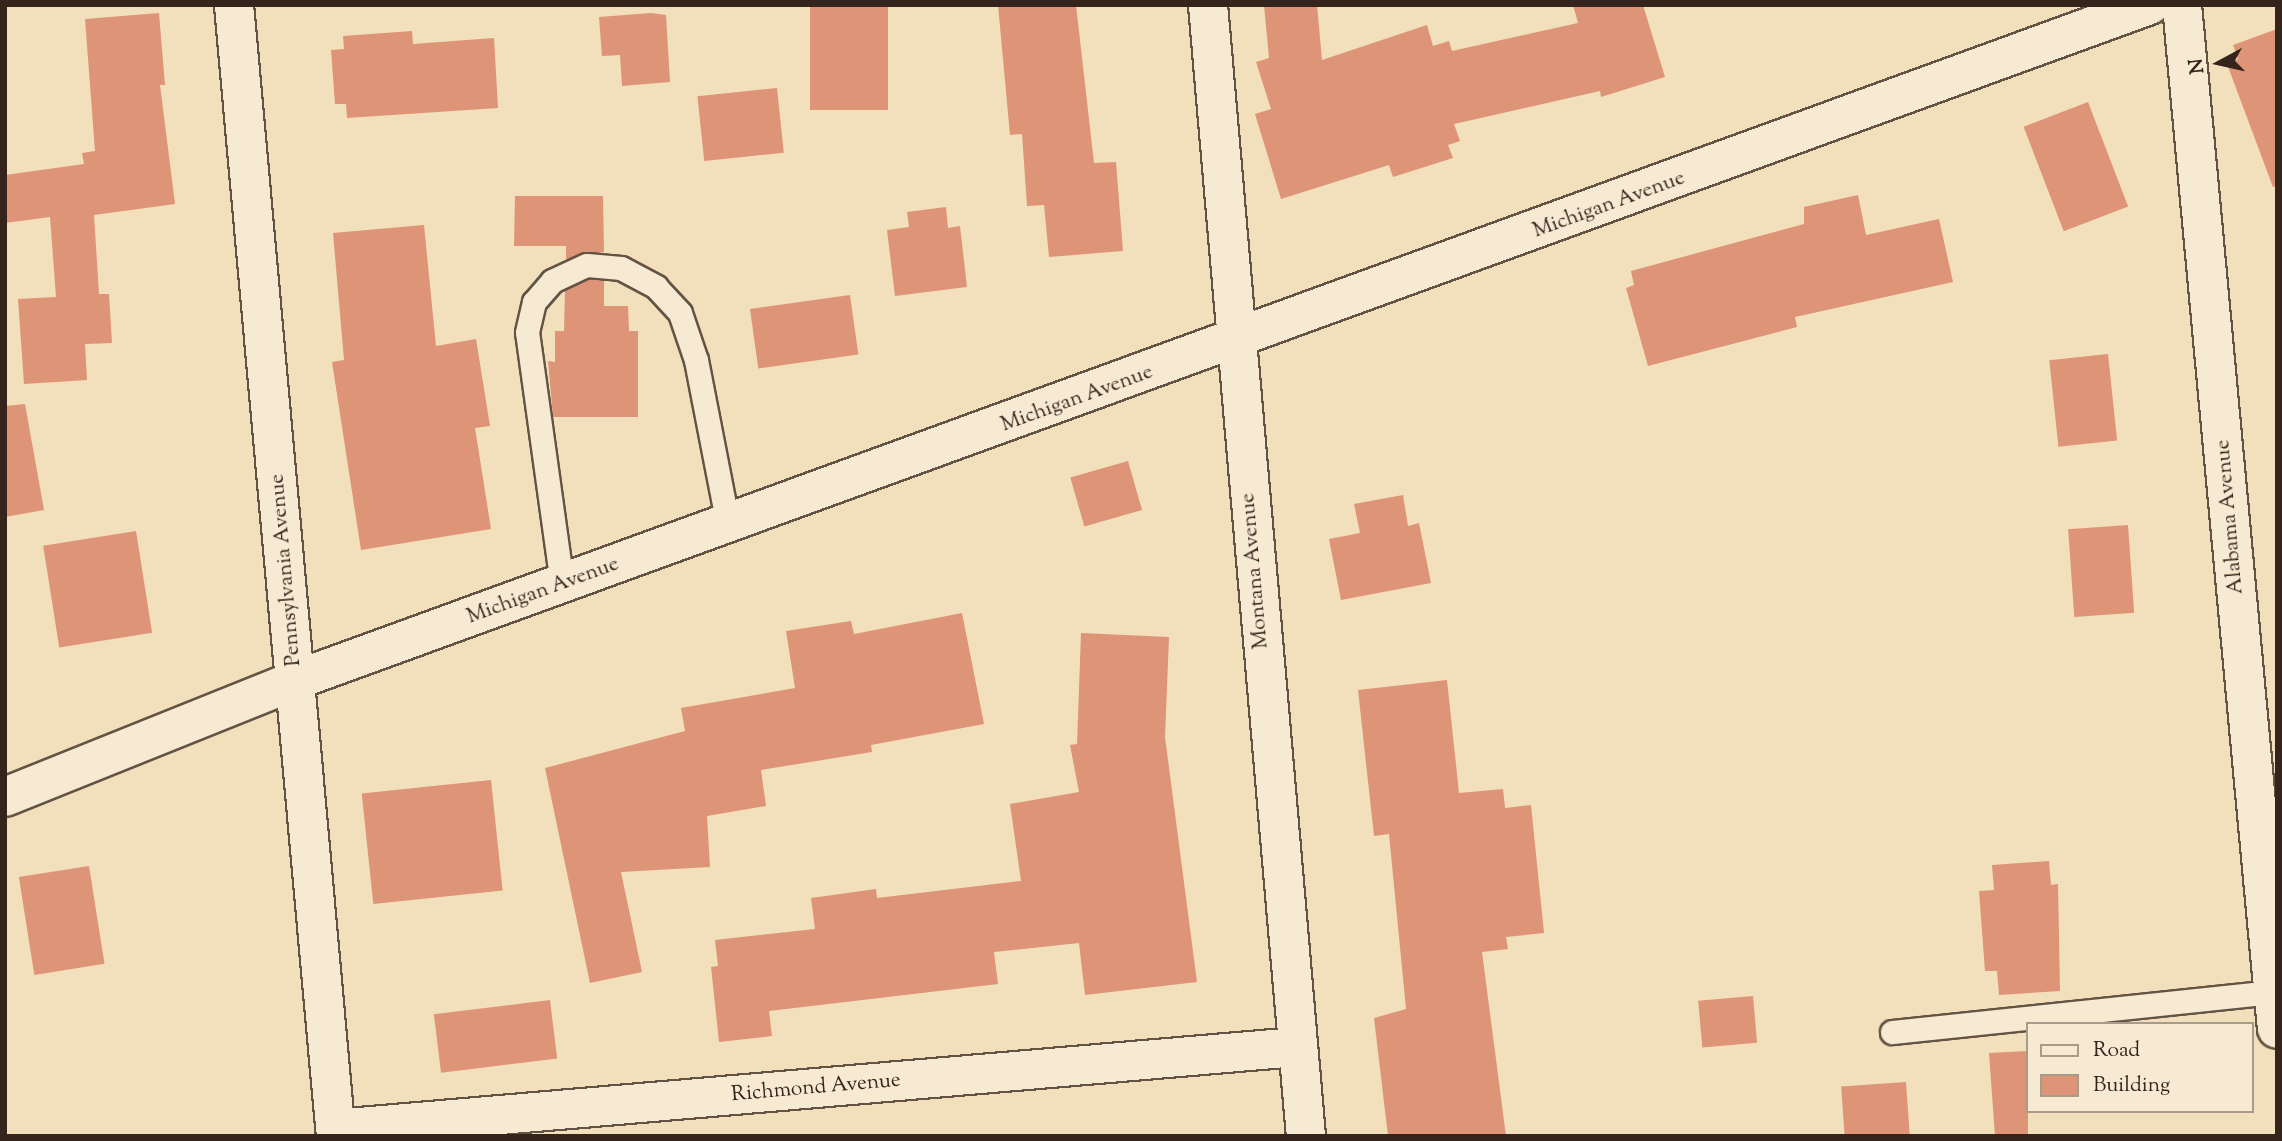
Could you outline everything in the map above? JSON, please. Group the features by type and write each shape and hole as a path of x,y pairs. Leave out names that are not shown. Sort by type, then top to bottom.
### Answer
{"street":[{"name":"Pennsylvania Avenue","path":"234,5 336,1132"},
{"name":"Montana Avenue","path":"1208,5 1235,343 1306,1136"},
{"name":"Michigan Avenue","path":"5,797 296,680 1235,343 2150,5"},
{"name":"Alabama Avenue","path":"2182,5 2277,1029"},
{"name":"Richmond Avenue","path":"336,1132 1297,1047"}],"lane":[{"path":"562,584 527,332 534,302 552,281 587,265 621,268 656,287 680,313 696,360 728,524"},
{"path":"1892,1032 2273,992"}],"building":[{"path":"810,5 888,5 888,110 810,110"},
{"path":"998,5 1076,5 1094,163 1116,162 1123,251 1049,257 1044,205 1027,206 1022,134 1010,135"},
{"path":"1264,5 1317,5 1322,60 1427,25 1433,46 1449,41 1452,51 1578,23 1573,5 1643,5 1665,77 1601,97 1600,91 1454,124 1460,141 1448,145 1453,158 1393,177 1389,165 1281,199 1255,114 1271,109 1256,62 1269,58"},
{"path":"159,13 165,85 160,85 175,204 94,215 99,294 109,294 112,343 85,344 87,380 24,384 18,299 56,297 50,217 5,223 5,175 84,164 82,153 95,151 85,19"},
{"path":"651,13 666,15 670,82 622,86 620,55 602,56 599,17"},
{"path":"2277,29 2277,186 2273,187 2227,64 2238,59 2233,45"},
{"path":"412,31 413,44 494,38 498,108 347,118 346,104 335,104 331,50 344,49 343,36"},
{"path":"777,88 784,153 704,161 697,96"},
{"path":"2088,102 2128,207 2064,231 2024,127"},
{"path":"1858,195 1866,235 1939,219 1953,282 1795,317 1797,327 1648,366 1626,288 1634,285 1631,271 1804,224 1804,207"},
{"path":"515,196 603,196 604,252 566,259 566,246 514,246"},
{"path":"946,207 948,228 960,226 967,287 895,296 887,230 909,227 907,212"},
{"path":"424,225 436,346 476,339 490,426 475,428 491,529 361,550 332,362 344,360 333,233"},
{"path":"589,279 604,281 604,306 628,306 629,331 638,331 638,417 553,417 548,361 555,362 555,331 564,331 565,290"},
{"path":"850,295 858,354 758,368 750,309"},
{"path":"2108,354 2117,441 2058,447 2049,360"},
{"path":"25,404 44,510 5,517 5,406"},
{"path":"1128,461 1142,510 1084,527 1070,478"},
{"path":"1403,495 1408,526 1419,523 1431,583 1341,600 1329,539 1360,533 1354,504"},
{"path":"2128,525 2134,613 2074,617 2068,529"},
{"path":"136,531 152,633 59,647 43,546"},
{"path":"962,613 984,724 871,745 872,752 761,770 766,806 707,816 710,867 621,872 642,972 590,983 545,768 685,731 681,708 795,688 786,631 851,621 854,634"},
{"path":"1081,633 1169,637 1165,737 1197,982 1085,995 1079,943 994,952 998,984 769,1011 772,1036 719,1042 711,967 718,966 715,940 815,929 811,898 876,889 877,898 1021,881 1010,804 1079,792 1070,745 1077,744"},
{"path":"1447,680 1459,793 1503,789 1505,808 1531,805 1544,933 1506,937 1508,949 1482,952 1506,1136 1388,1136 1374,1018 1406,1009 1389,834 1374,836 1358,690"},
{"path":"491,780 503,890 373,904 362,794"},
{"path":"2049,861 2051,885 2058,884 2060,991 1999,995 1997,971 1985,971 1979,891 1994,890 1992,865"},
{"path":"89,866 104,964 34,975 19,877"},
{"path":"1753,996 1757,1043 1702,1048 1698,1001"},
{"path":"550,1000 557,1059 441,1073 434,1014"},
{"path":"2026,1051 2028,1136 1995,1136 1989,1053"},
{"path":"1906,1082 1910,1136 1845,1136 1841,1087"}]}
